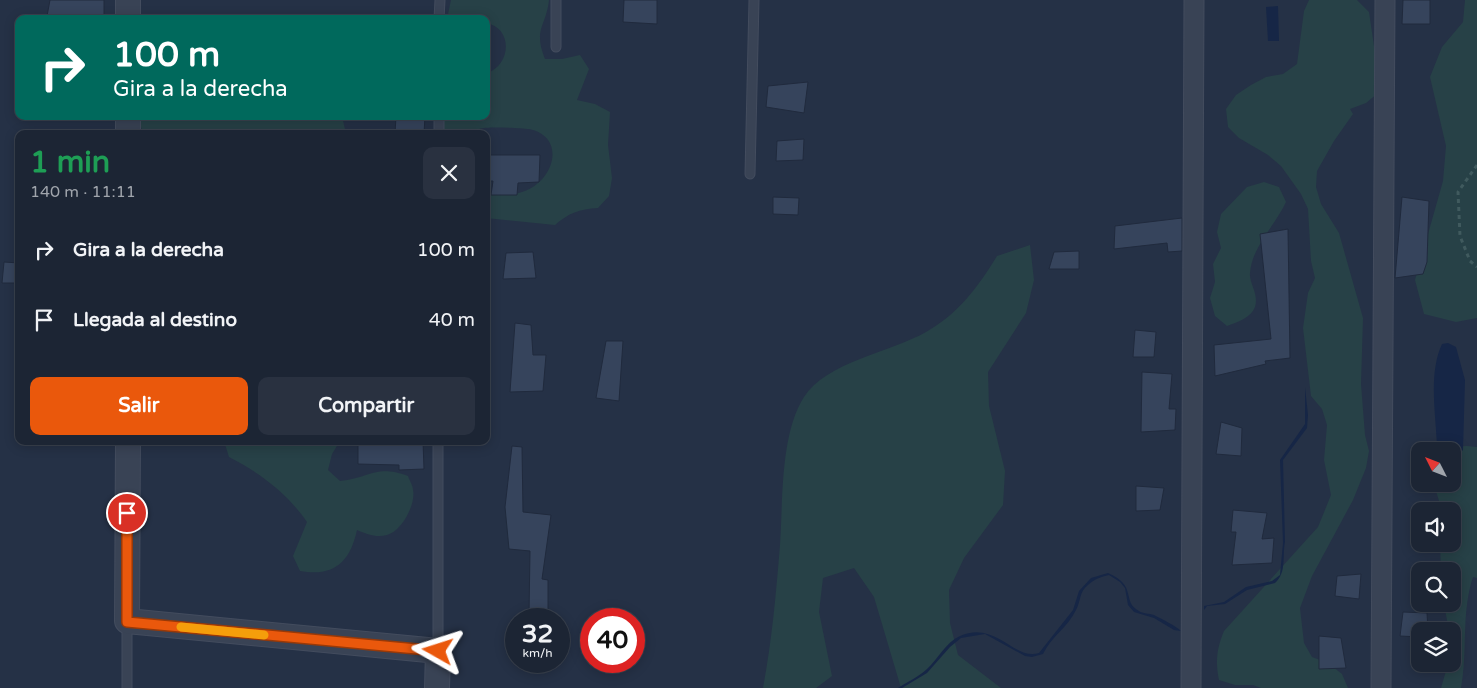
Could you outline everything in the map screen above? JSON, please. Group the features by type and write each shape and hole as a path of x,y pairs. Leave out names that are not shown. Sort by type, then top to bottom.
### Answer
{"street":[{"path":"128,0 128,15"},
{"path":"1191,688 1194,0"},
{"path":"1381,688 1386,0"},
{"path":"128,445 127,622 438,651 437,688"}],"lane":[{"path":"440,0 440,15"},
{"path":"556,0 556,47"},
{"path":"750,174 754,0"},
{"path":"438,445 438,651"},
{"path":"127,622 128,688"}],"path":[{"path":"1477,165 1458,192 1460,236 1470,261 1477,267"}],"green space":[{"path":"451,0 549,0 540,34 545,59 562,59 580,55 589,69 577,100 595,104 610,112 608,145 612,178 609,196 598,208 575,212 555,225 490,218 490,190 506,194 523,192 537,184 547,172 552,159 551,146 544,135 529,129 435,130 437,120 490,120 490,72 501,62 505,55 506,46 505,38 501,31 490,24 490,15 448,15"},
{"path":"1309,0 1357,0 1369,12 1374,46 1381,61 1378,93 1366,103 1350,109 1353,114 1334,141 1317,171 1316,187 1321,204 1339,233 1363,318 1361,384 1365,435 1369,451 1366,468 1353,500 1312,576 1300,608 1304,643 1312,657 1328,663 1342,674 1348,688 1261,688 1253,685 1235,685 1219,680 1217,655 1220,643 1224,631 1318,527 1331,495 1324,460 1327,425 1322,409 1311,396 1303,328 1308,293 1315,278 1311,261 1308,209 1301,194 1281,166 1268,155 1239,138 1228,127 1226,109 1236,95 1251,85 1266,77 1283,74 1297,64 1304,11"},
{"path":"1465,0 1477,0 1477,318 1456,322 1424,314 1415,280 1443,181 1446,146 1430,77 1442,47 1463,22"},
{"path":"138,120 343,120 345,130 142,130"},
{"path":"1264,182 1279,187 1286,202 1259,245 1252,263 1250,277 1256,297 1255,307 1247,317 1227,326 1215,316 1210,298 1215,282 1213,264 1221,248 1217,232 1221,214 1247,187"},
{"path":"1030,245 1034,280 1026,313 988,372 989,406 1005,471 1003,505 964,558 949,590 950,623 958,655 1001,688 901,688 874,597 854,568 823,578 819,612 832,676 816,688 763,688 775,599 784,469 796,412 804,397 814,385 843,366 912,339 937,325 966,299 997,256"},
{"path":"225,445 338,445 332,454 328,470 340,481 388,471 408,476 412,486 412,502 403,523 393,532 383,536 375,536 357,530 350,551 338,565 322,572 300,571 293,556 307,522 282,493 251,470 229,457"},
{"path":"1461,446 1477,447 1477,578 1473,577 1467,604 1461,688 1441,688 1446,672 1461,672 1461,622 1447,622 1445,612 1461,612 1461,562 1441,562 1440,552 1461,552 1461,502 1439,502 1436,492 1461,492"}],"water":[{"path":"1278,6 1279,41 1268,41 1266,7"},
{"path":"1448,343 1456,347 1465,380 1463,450 1461,452 1461,442 1437,442 1434,381 1435,368 1442,344"},
{"path":"1305,387 1308,415 1307,428 1283,460 1285,542 1283,564 1279,579 1275,583 1247,590 1225,604 1207,606 1204,610 1204,606 1224,602 1246,587 1272,581 1280,575 1283,543 1280,460 1305,424"},
{"path":"1108,573 1123,583 1134,607 1141,612 1152,614 1181,631 1174,630 1154,618 1134,612 1128,605 1125,588 1120,582 1109,575 1100,577 1085,588 1073,616 1050,642 1043,654 1032,657 1025,656 985,634 961,638 950,647 927,673 902,688 898,688 924,672 946,646 955,639 973,632 984,633 994,636 1030,654 1039,653 1073,610 1079,591 1091,578"}],"building":[{"path":"50,0 104,0 104,15 47,15"},
{"path":"624,0 657,0 657,24 623,22"},
{"path":"1403,0 1430,0 1430,24 1402,24"},
{"path":"808,82 804,113 766,107 768,86"},
{"path":"396,120 425,120 424,130 395,130"},
{"path":"804,139 803,160 776,161 777,141"},
{"path":"490,155 540,155 539,182 518,183 517,195 491,195 493,181 490,181"},
{"path":"773,197 799,198 798,215 773,214"},
{"path":"1402,197 1429,201 1427,262 1423,274 1395,278"},
{"path":"1182,218 1182,251 1168,252 1167,243 1114,249 1115,226"},
{"path":"1288,229 1290,358 1265,361 1266,364 1215,376 1214,345 1271,339 1260,234"},
{"path":"1079,251 1079,269 1049,269 1054,252"},
{"path":"533,252 536,278 503,279 506,253"},
{"path":"4,262 15,263 15,283 2,283"},
{"path":"515,323 531,325 533,355 546,355 543,391 510,392"},
{"path":"1135,330 1156,332 1154,357 1133,357"},
{"path":"606,341 623,341 619,401 596,398"},
{"path":"1142,372 1172,374 1169,409 1176,409 1175,430 1141,432"},
{"path":"1221,422 1242,428 1241,456 1216,454"},
{"path":"358,445 423,445 424,469 399,470 399,465 358,464"},
{"path":"512,446 522,447 523,512 551,515 542,579 548,580 548,608 529,608 530,551 509,549 505,507"},
{"path":"1136,486 1164,488 1160,510 1136,511"},
{"path":"1233,510 1267,513 1262,539 1274,538 1272,563 1232,565 1236,532 1231,532"},
{"path":"1361,574 1359,599 1335,596 1337,576"},
{"path":"1403,612 1427,613 1428,622 1411,622 1411,637 1400,636"},
{"path":"1319,636 1341,638 1346,668 1319,669"}],"slow traffic":[{"path":"181,627 264,635"}],"route":[{"path":"127,513 127,622 438,651"}]}
